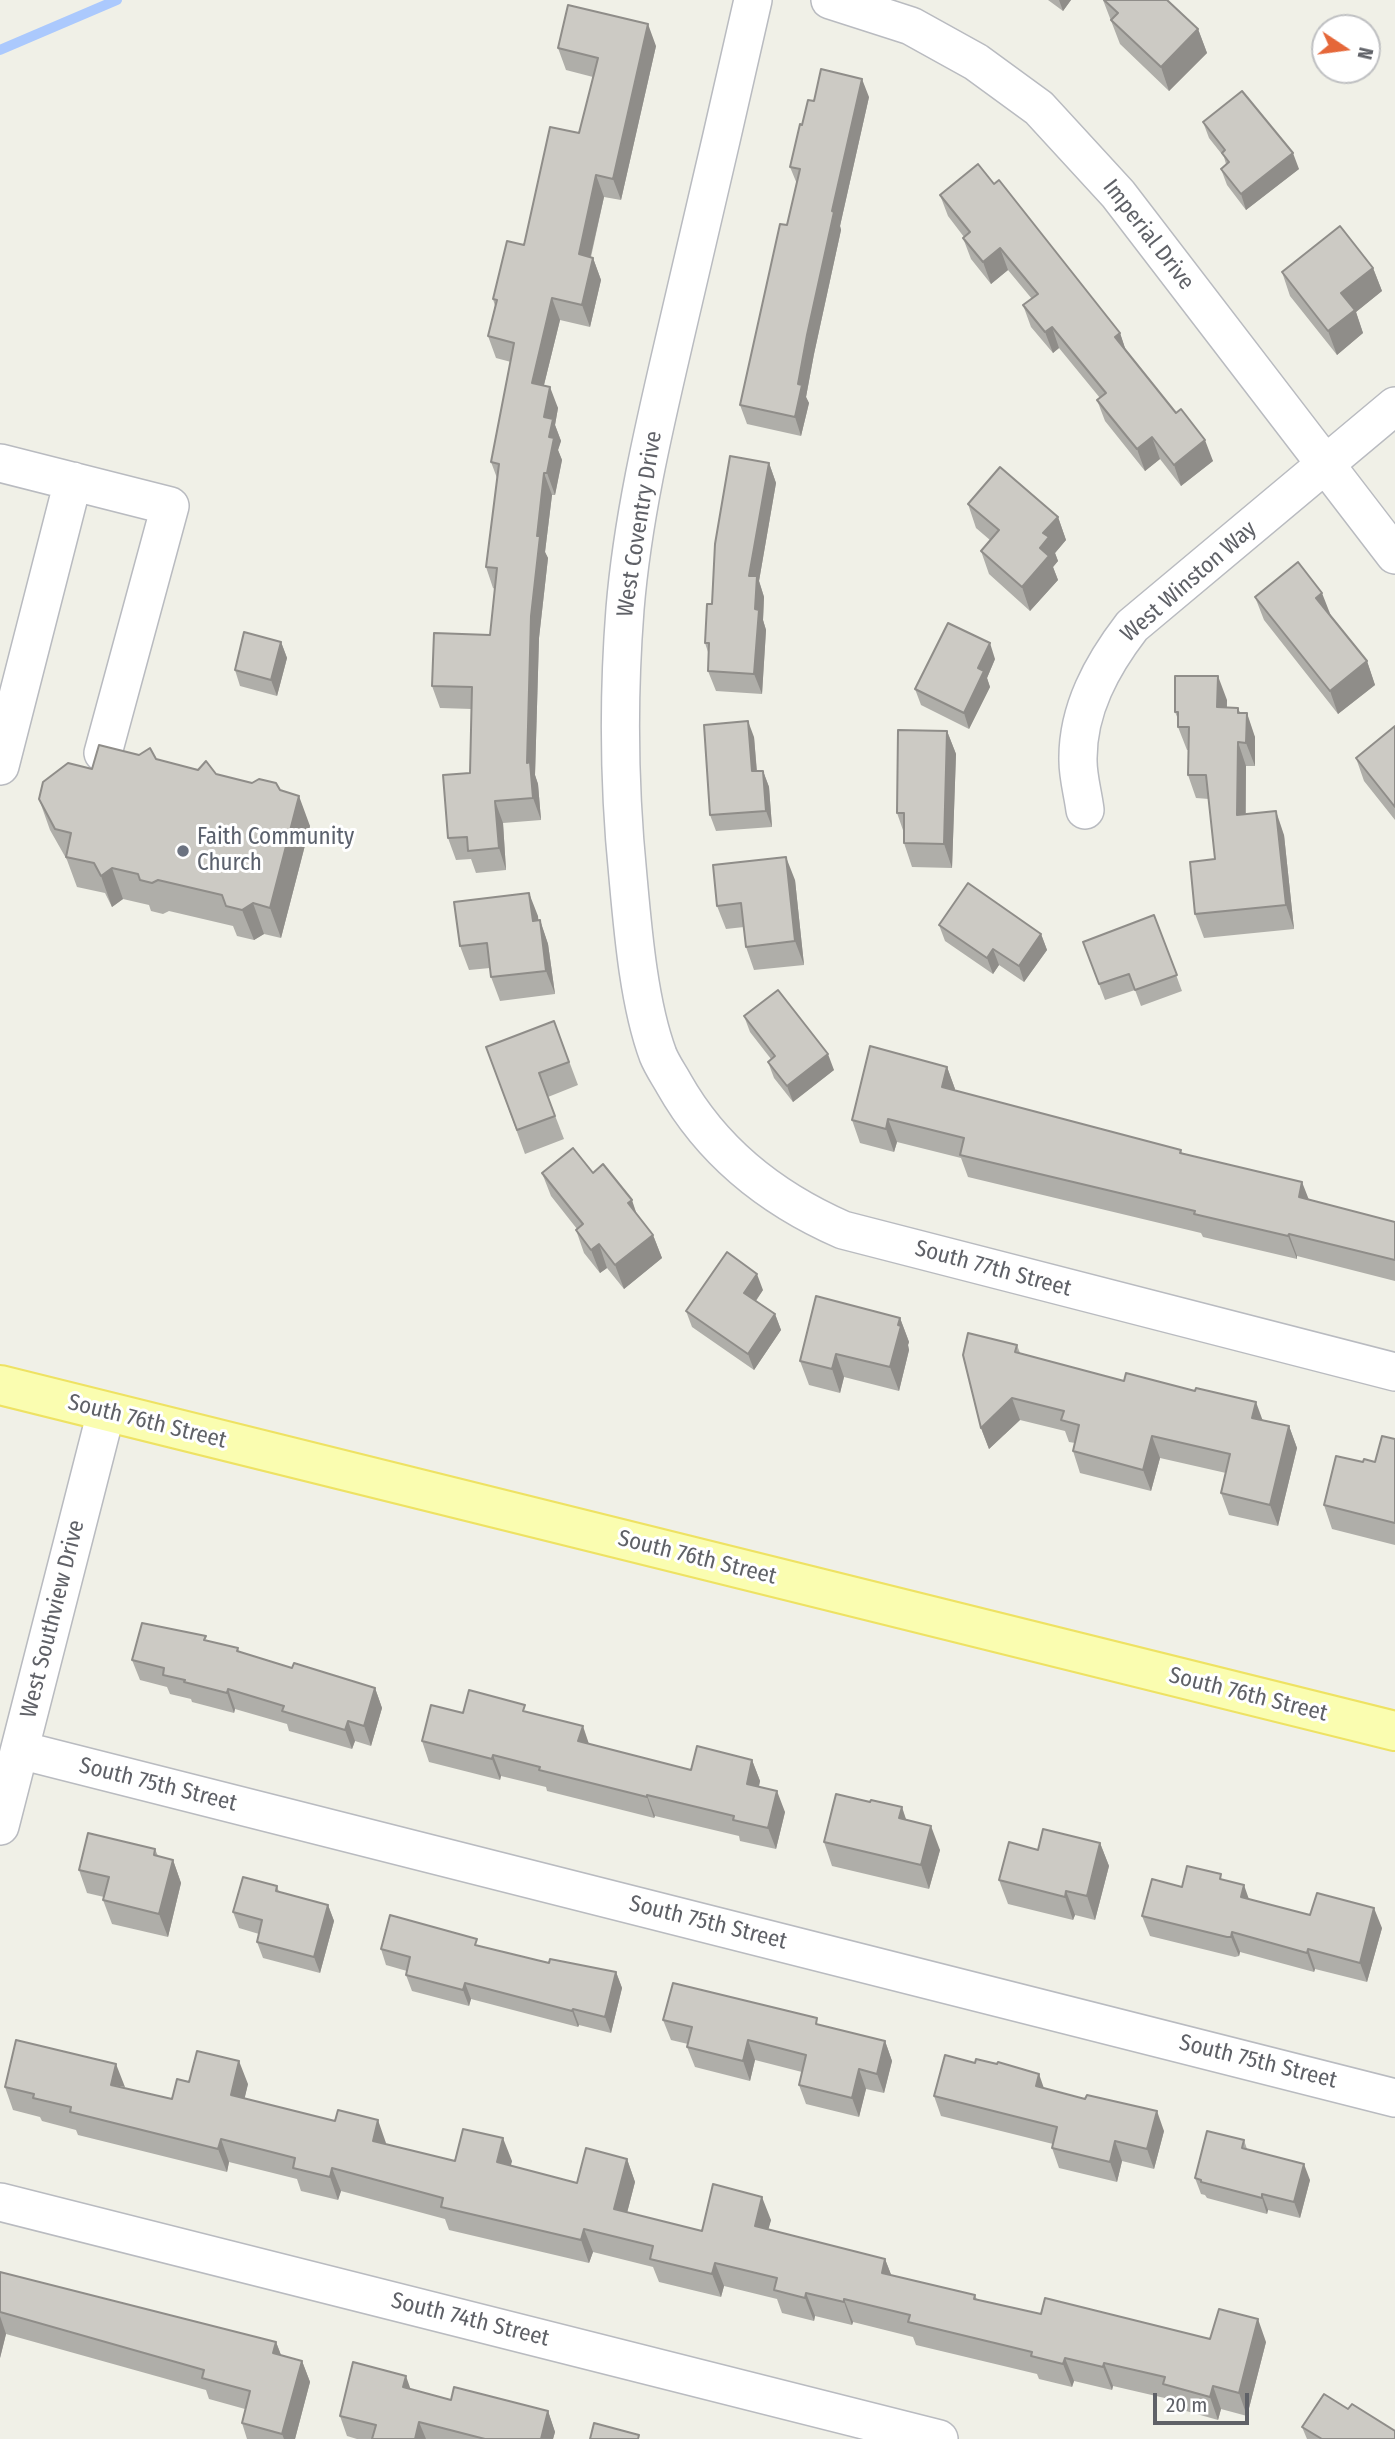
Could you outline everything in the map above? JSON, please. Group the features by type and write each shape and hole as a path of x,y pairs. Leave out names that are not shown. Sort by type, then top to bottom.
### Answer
{"main road":[{"name":"South 76th Street","path":"0,1385 1395,1731"}],"street":[{"name":"West Coventry Drive","path":"659,1057 648,1020 634,937 622,819 620,716 625,608 637,519 655,420 753,0"},
{"name":"Imperial Drive","path":"830,0 911,26 976,62 1039,108 1118,194 1395,555"},
{"name":"West Winston Way","path":"1085,810 1078,761 1083,716 1095,683 1110,654 1132,625 1395,406"},
{"path":"0,463 170,506 103,754"},
{"path":"0,766 73,481"},
{"name":"South 77th Street","path":"659,1057 697,1121 750,1176 784,1200 843,1230 1395,1372"},
{"name":"West Southview Drive","path":"0,1826 106,1412"},
{"name":"South 75th Street","path":"20,1750 1395,2098"},
{"name":"South 74th Street","path":"0,2202 939,2439"}],"building":[{"path":"1104,0 1167,0 1198,29 1161,67 1111,20 1118,13"},
{"path":"568,5 648,24 613,179 596,175 579,254 593,258 582,305 552,298 532,383 550,387 544,417 553,419 549,437 554,438 547,473 544,473 531,616 527,763 530,762 533,798 495,801 499,848 468,851 467,837 448,838 443,775 470,773 472,687 432,686 434,633 490,635 497,568 486,567 499,464 491,462 514,343 488,336 497,300 493,299 507,241 524,245 550,127 579,133 598,58 558,48"},
{"path":"821,69 862,79 807,335 798,384 802,385 795,417 740,405 780,224 787,225 800,169 790,167 800,124 802,125 808,100 814,101"},
{"path":"1242,91 1293,153 1241,194 1221,169 1229,162 1222,153 1225,150 1203,122"},
{"path":"978,164 994,184 999,180 1120,333 1115,337 1176,413 1181,409 1205,440 1174,465 1152,437 1137,449 1097,400 1106,393 1052,327 1045,332 1023,305 1038,294 1000,248 983,262 963,238 970,232 940,195"},
{"path":"1340,226 1373,268 1341,293 1355,310 1328,331 1282,272"},
{"path":"730,456 769,463 749,576 757,576 755,609 759,610 754,674 708,671 709,643 705,643 707,604 712,604 715,544"},
{"path":"1000,467 1058,517 1043,533 1049,537 1040,548 1049,556 1022,587 981,551 999,530 968,504"},
{"path":"1298,562 1322,593 1316,598 1367,661 1330,691 1255,597"},
{"path":"948,623 990,643 978,668 984,671 964,713 915,689"},
{"path":"244,632 281,642 271,680 235,670"},
{"path":"1175,676 1218,676 1217,707 1238,708 1238,713 1247,713 1246,743 1238,742 1237,815 1276,811 1286,905 1195,914 1190,862 1215,859 1206,775 1188,775 1189,727 1178,727 1178,712 1175,712"},
{"path":"748,721 752,771 763,771 766,811 710,815 704,725"},
{"path":"1395,726 1395,807 1356,758"},
{"path":"898,730 947,731 944,844 904,843 904,813 897,813"},
{"name":"Faith Community Church","path":"99,745 139,755 150,748 156,759 198,770 206,761 216,774 252,783 259,779 276,783 280,790 299,796 270,908 253,903 242,910 226,906 222,895 158,880 152,883 140,880 138,874 112,868 101,876 94,863 66,857 71,833 55,829 39,799 43,782 68,763 92,769"},
{"path":"786,857 795,941 746,947 741,903 717,906 713,865"},
{"path":"968,883 1041,934 1019,966 993,949 987,958 939,925"},
{"path":"529,893 533,921 540,920 546,971 491,977 487,943 460,946 454,902"},
{"path":"1154,915 1177,975 1135,990 1129,974 1099,984 1083,942"},
{"path":"778,990 828,1054 787,1086 768,1062 775,1056 744,1016"},
{"path":"554,1021 569,1062 539,1073 555,1116 517,1130 486,1047"},
{"path":"870,1046 947,1067 942,1087 1181,1150 1180,1153 1302,1182 1299,1197 1395,1222 1395,1260 1194,1214 1195,1211 960,1155 964,1138 888,1119 886,1129 852,1120"},
{"path":"573,1148 593,1173 603,1164 632,1200 628,1203 653,1235 615,1265 599,1244 591,1250 576,1230 583,1224 542,1173"},
{"path":"727,1252 757,1274 744,1293 775,1314 748,1354 686,1311"},
{"path":"816,1296 900,1318 898,1325 901,1326 890,1367 836,1354 832,1369 800,1361"},
{"path":"968,1333 1017,1345 1015,1352 1124,1381 1126,1373 1195,1391 1196,1388 1256,1402 1252,1418 1289,1426 1270,1505 1221,1493 1230,1454 1152,1436 1143,1470 1073,1451 1079,1425 1061,1420 1064,1411 1012,1398 981,1428 963,1355"},
{"path":"1382,1436 1395,1439 1395,1523 1324,1505 1336,1456 1375,1462"},
{"path":"142,1623 206,1636 204,1640 238,1648 237,1651 292,1668 294,1663 375,1688 364,1726 348,1721 345,1730 282,1711 284,1706 228,1689 227,1693 163,1675 164,1668 132,1660"},
{"path":"469,1690 525,1705 523,1711 583,1726 578,1741 691,1770 697,1746 752,1760 747,1784 777,1791 768,1828 733,1820 734,1816 539,1770 540,1767 493,1755 492,1759 422,1741 431,1705 463,1713"},
{"path":"836,1794 902,1807 899,1818 931,1826 921,1865 824,1842"},
{"path":"1043,1829 1100,1843 1087,1896 1066,1891 1065,1897 999,1880 1009,1842 1038,1850"},
{"path":"88,1833 155,1849 154,1855 173,1860 159,1914 103,1900 109,1877 79,1870"},
{"path":"1187,1866 1221,1874 1220,1879 1244,1885 1241,1897 1310,1915 1317,1893 1374,1908 1360,1963 1308,1949 1307,1953 1232,1932 1231,1937 1227,1937 1142,1916 1152,1879 1182,1887"},
{"path":"243,1877 277,1886 276,1891 328,1905 314,1957 257,1942 262,1920 233,1912"},
{"path":"390,1915 477,1939 475,1945 549,1963 550,1959 616,1972 605,2017 465,1983 463,1990 406,1975 410,1957 381,1949"},
{"path":"673,1983 817,2018 816,2024 885,2041 877,2074 859,2069 852,2098 799,2085 806,2055 748,2040 743,2061 687,2047 692,2027 663,2020"},
{"path":"16,2040 116,2064 111,2085 172,2099 177,2079 189,2082 197,2051 239,2061 231,2095 335,2121 338,2110 378,2120 373,2141 455,2161 463,2129 503,2138 497,2162 577,2183 586,2148 627,2159 614,2209 702,2231 713,2184 762,2197 755,2226 885,2259 882,2273 975,2295 974,2299 1041,2314 1045,2298 1210,2339 1219,2309 1258,2319 1239,2393 1213,2386 1210,2397 1163,2384 1165,2377 1104,2363 1103,2367 1065,2358 1063,2364 1031,2356 1032,2352 908,2322 910,2315 844,2299 844,2302 806,2293 805,2298 774,2290 777,2278 715,2263 712,2274 650,2259 653,2246 584,2229 581,2240 441,2207 443,2198 332,2168 330,2177 293,2168 295,2158 221,2139 218,2149 70,2112 71,2107 33,2098 34,2094 5,2087"},
{"path":"945,2055 975,2063 976,2059 997,2064 998,2062 1039,2074 1036,2086 1085,2099 1087,2095 1157,2111 1147,2149 1115,2141 1110,2162 1052,2148 1057,2127 934,2096"},
{"path":"1207,2131 1244,2140 1242,2148 1304,2164 1294,2202 1262,2194 1262,2198 1201,2182 1195,2178"},
{"path":"0,2272 276,2342 273,2353 302,2361 282,2434 242,2423 250,2391 202,2378 204,2370 0,2312"},
{"path":"353,2362 406,2376 403,2387 451,2400 454,2387 548,2411 541,2439 485,2439 419,2422 415,2439 372,2439 376,2425 340,2416"},
{"path":"1324,2394 1348,2409 1352,2404 1395,2431 1395,2439 1322,2439 1302,2427"},
{"path":"594,2423 639,2435 638,2439 590,2439"}],"waterway":[{"path":"0,50 117,0"}],"place":[{"name":"Faith Community Church","path":"183,851"}]}
